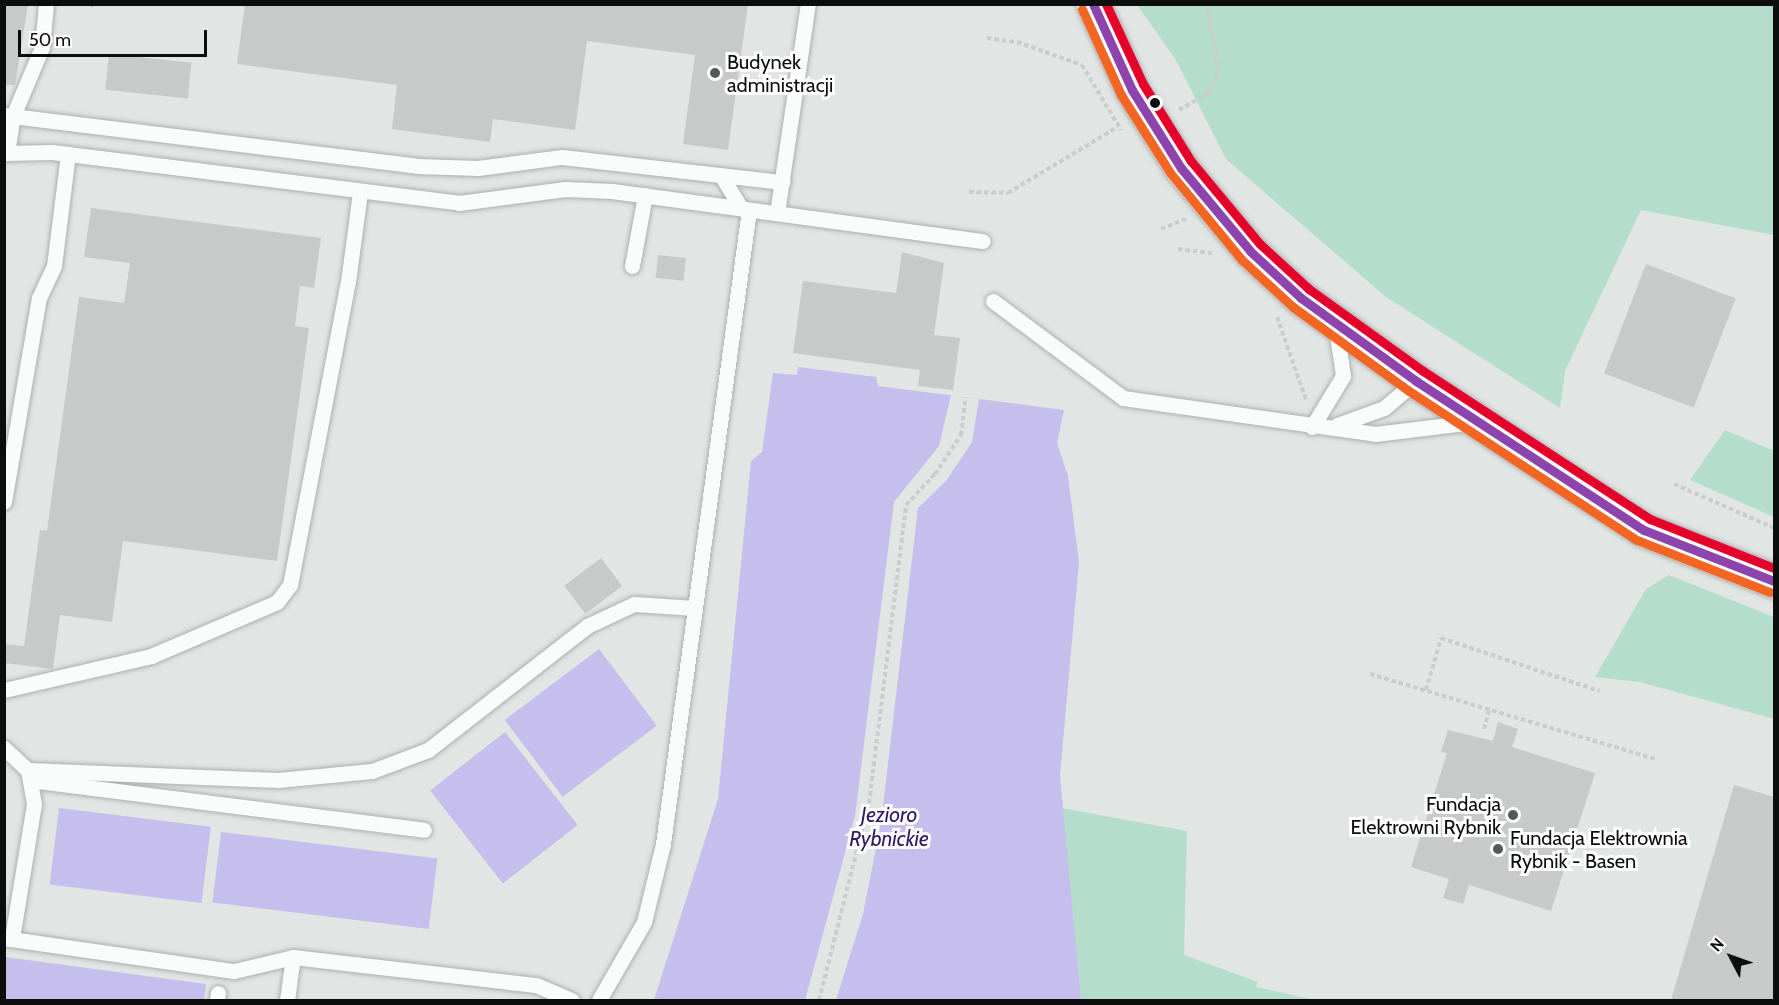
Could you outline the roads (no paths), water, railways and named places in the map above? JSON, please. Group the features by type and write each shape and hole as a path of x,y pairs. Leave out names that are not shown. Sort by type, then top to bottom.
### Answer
{"street":[{"path":"1093,4 1153,127 1251,252 1336,325 1476,422 1644,530 1774,581"}],"lane":[{"path":"46,4 42,47 9,116 5,153 68,154 459,203 565,189 645,195 983,241"},
{"path":"777,213 808,4"},
{"path":"9,116 417,166 477,168 562,157 783,182"},
{"path":"4,502 39,298 54,266 68,154"},
{"path":"599,1000 636,941 653,892 695,609 745,209 721,175"},
{"path":"4,690 151,656 277,602 290,585 348,282 360,192"},
{"path":"632,266 645,195"},
{"path":"993,301 1123,398 1375,434 1476,422"},
{"path":"1319,427 1343,376 1336,325"},
{"path":"1319,427 1370,416 1416,381"},
{"path":"29,775 278,780 372,771 428,750 587,626 634,604 695,609"},
{"path":"4,748 29,775 34,804 8,939 234,971 293,957 536,985 573,1000"},
{"path":"29,775 424,830"},
{"path":"287,1000 293,957"}],"water":[{"name":"Jezioro Rybnickie","path":"798,367 876,377 878,386 1064,410 1057,443 1068,476 1079,562 1060,776 1081,1000 654,1000 718,799 751,461 762,452 773,373 797,375"},
{"path":"599,649 657,726 563,797 505,720"},
{"path":"505,732 578,825 503,883 430,790"},
{"path":"59,808 211,827 201,903 50,884"},
{"path":"221,832 437,859 429,929 212,902"},
{"path":"5,957 206,984 204,1000 5,1000"}],"place":[{"name":"Budynek administracji","path":"715,73"},
{"name":"Fundacja Elektrowni Rybnik","path":"1513,815"},
{"name":"Fundacja Elektrownia Rybnik - Basen","path":"1498,849"}]}
